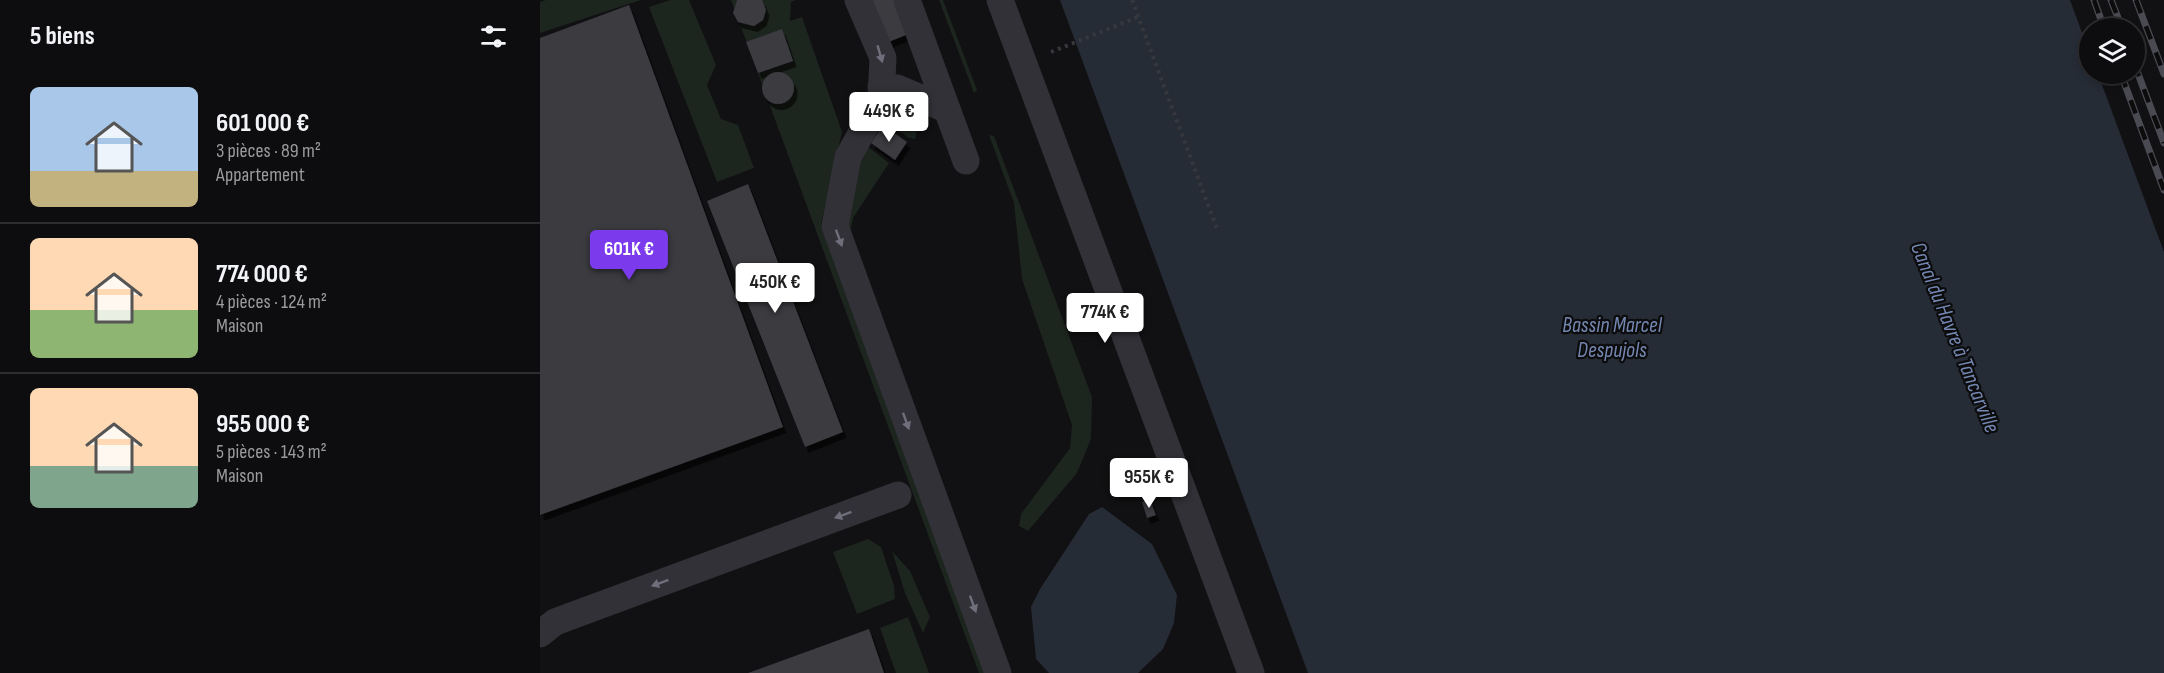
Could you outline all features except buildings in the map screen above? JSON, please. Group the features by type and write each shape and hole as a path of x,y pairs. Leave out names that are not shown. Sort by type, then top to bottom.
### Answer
{"street":[{"path":"858,0 883,58 880,98 848,157 835,226 998,673"},
{"path":"907,0 966,161"},
{"path":"1000,0 1251,673"},
{"path":"881,87 897,88 946,109"},
{"path":"540,634 555,622 898,495"}],"path":[{"path":"1132,0 1217,229"},
{"path":"1051,52 1138,17"}],"shaded area":[{"path":"546,0 641,0 540,33 540,2"},
{"path":"670,0 689,0 716,65 707,85 721,119 738,125 754,168 717,182 649,7"},
{"path":"731,0 796,0 791,2 790,21 802,17 842,132 821,224 997,673 979,673"},
{"path":"939,0 943,0 977,90 974,93"},
{"path":"897,107 909,109 918,125 915,139 907,137 891,124 891,115"},
{"path":"989,135 994,136 1092,397 1091,439 1077,473 1028,531 1019,526 1021,514 1070,448 1072,425 1022,279 1014,203"},
{"path":"866,145 889,163 853,218 850,233 848,211 850,200"},
{"path":"868,539 881,547 894,586 895,599 857,614 833,552"},
{"path":"892,551 910,571 930,617 923,633 905,593"},
{"path":"908,617 929,673 896,673 880,628"}],"water":[{"name":"Bassin Marcel Despujols","path":"1060,0 2070,0 2079,25 2079,84 2102,84 2164,252 2164,673 1308,673"},
{"path":"1102,507 1152,544 1177,595 1174,623 1163,649 1138,673 1049,673 1036,659 1031,607 1040,589 1089,514"}],"railway":[{"path":"2094,0 2100,18"},
{"path":"2111,0 2118,18"},
{"path":"2136,0 2164,74"},
{"path":"2125,84 2164,190"},
{"path":"2142,84 2164,143"}],"water label":[{"name":"Canal du Havre à Tancarville","path":"1956,337"}]}
